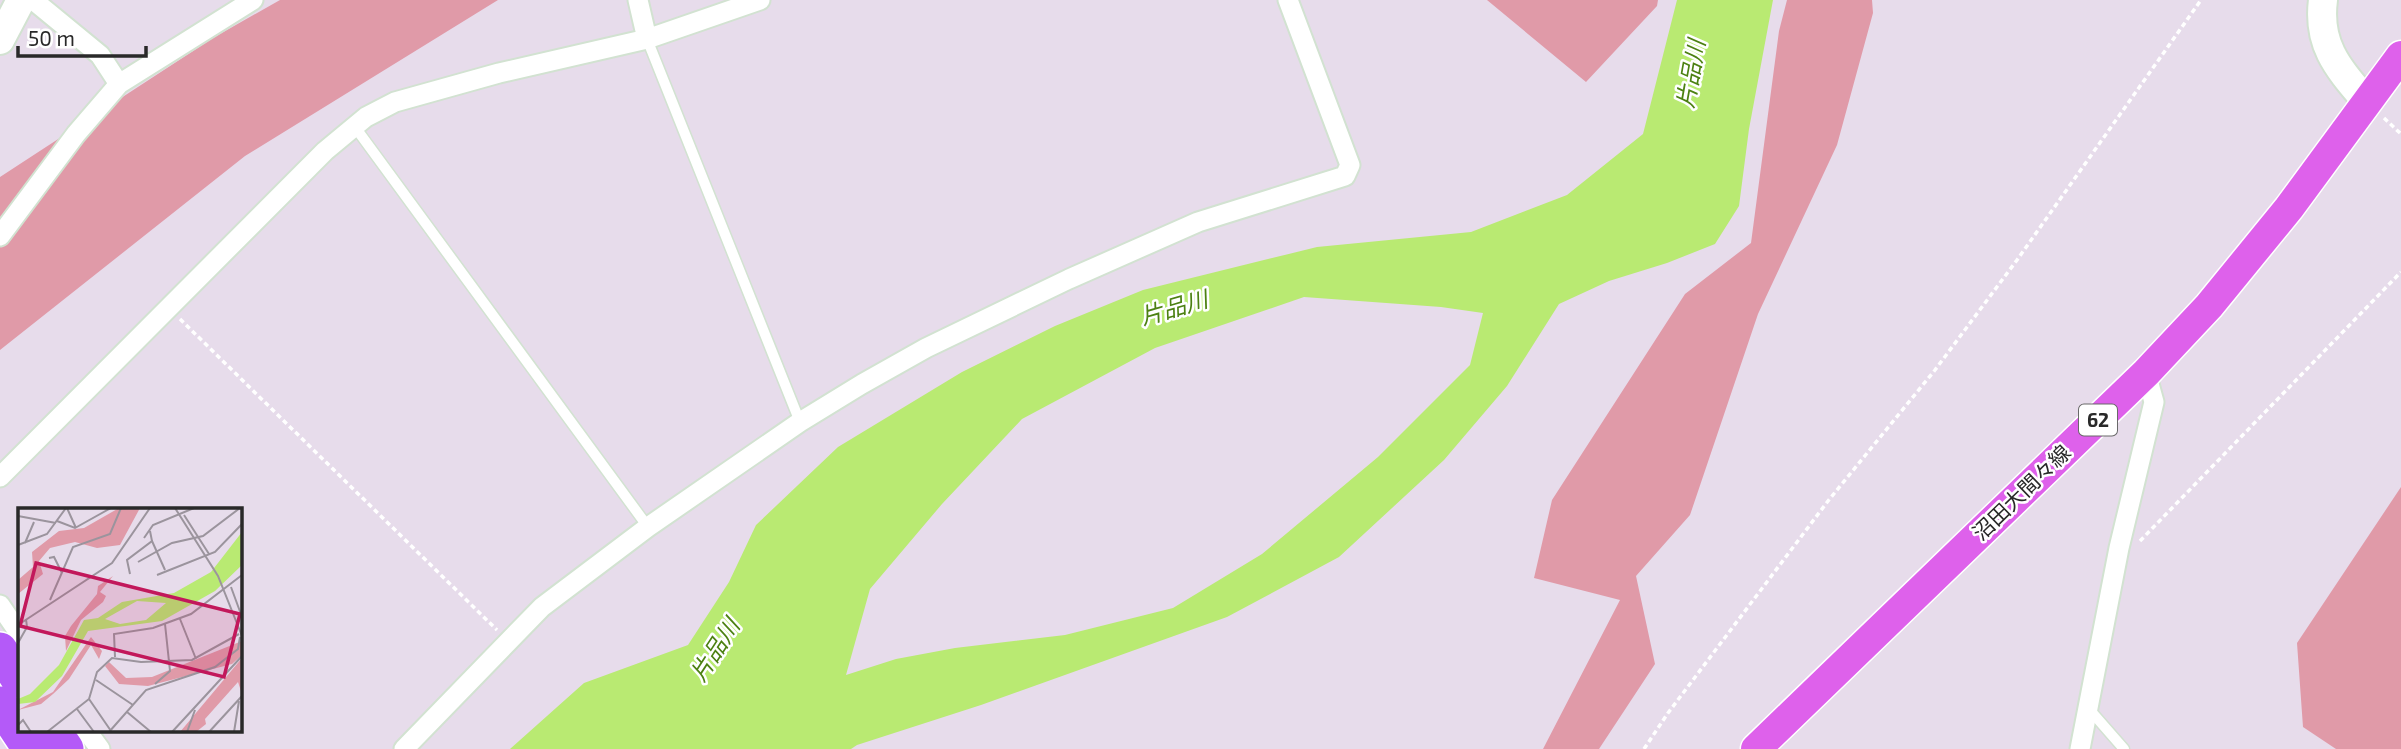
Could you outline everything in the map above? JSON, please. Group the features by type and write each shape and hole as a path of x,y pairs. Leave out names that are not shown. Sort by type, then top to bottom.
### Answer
{"highway":[{"path":"0,650 18,678"},
{"path":"0,704 18,731"},
{"path":"19,732 30,749"},
{"path":"54,732 66,749"}],"main road":[{"name":"沼田大間々線","path":"1756,749 2146,373 2209,306 2273,228 2401,55"}],"street":[{"path":"0,40 22,0"},
{"path":"33,0 100,55 119,84"},
{"path":"0,236 76,134 119,84 253,0"},
{"path":"638,0 647,39"},
{"path":"0,478 325,151 366,117 396,102 499,73 647,39 760,0"},
{"path":"404,749 542,607 648,527 800,422 926,348 1069,279 1198,222 1345,176 1350,165 1288,0"},
{"path":"2323,0 2321,29 2325,42 2337,67 2367,102"},
{"path":"2080,749 2119,548 2154,402 2146,373"},
{"path":"0,605 18,632"},
{"path":"87,732 100,749"}],"lane":[{"path":"647,39 800,422"},
{"path":"355,127 648,527"},
{"path":"2089,709 2124,749"}],"path":[{"path":"1644,749 1668,713 1828,501 1934,370 2017,260 2201,0"},
{"path":"2119,548 2134,547 2401,272"},
{"path":"168,307 509,641"}],"shaded area":[{"path":"280,0 498,0 245,156 0,350 0,177 213,38"},
{"path":"1487,0 1658,0 1657,6 1586,82"},
{"path":"1787,0 1872,0 1873,13 1837,145 1758,314 1690,515 1636,576 1655,664 1599,749 1543,749 1620,600 1534,578 1552,500 1685,294 1751,243 1779,31"},
{"path":"2401,487 2401,749 2336,749 2303,727 2297,643"}],"water":[{"name":"片品川","path":"1677,0 1773,0 1749,129 1739,206 1715,244 1667,263 1609,281 1559,304 1507,386 1444,460 1339,557 1227,617 851,749 510,749 584,683 688,645 729,582 756,525 838,447 962,372 1055,326 1143,290 1317,247 1471,232 1567,195 1643,134","holes":["1304,297 1441,307 1483,313 1470,365 1378,457 1262,554 1173,608 1065,635 955,648 896,659 846,675 870,589 942,504 1022,419 1155,348"]}]}
